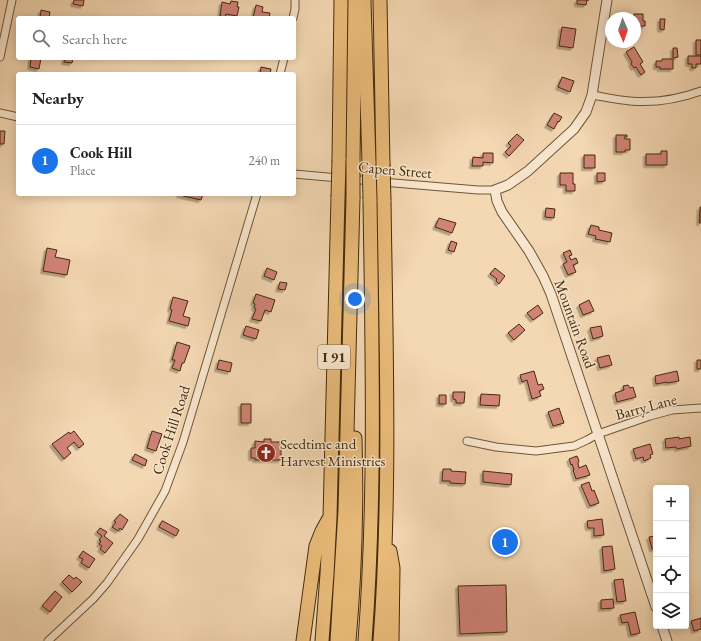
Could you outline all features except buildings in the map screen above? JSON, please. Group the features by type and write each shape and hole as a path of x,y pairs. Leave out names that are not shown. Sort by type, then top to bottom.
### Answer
{"highway":[{"name":"I 91","path":"322,641 330,517 339,160 340,0"},
{"path":"337,641 344,510 353,198 355,0"},
{"path":"364,0 370,199 372,492 365,641"},
{"path":"380,0 384,164 387,436 385,540 380,641"},
{"path":"349,322 356,484 354,564 349,641"},
{"path":"356,641 364,548 367,477 368,389 371,347"},
{"path":"303,641 316,546 330,517"},
{"path":"385,540 391,552 393,568 392,641"}],"street":[{"path":"0,57 12,0"},
{"path":"293,16 295,0"},
{"path":"495,190 508,185 528,171 574,129 586,112 592,96 607,0"},
{"path":"280,72 284,60"},
{"path":"592,96 629,101 649,101 671,99 701,91"},
{"path":"0,113 16,117"},
{"name":"Capen Street","path":"296,174 478,190 495,190"},
{"name":"Mountain Road","path":"495,190 497,201 502,212 529,251 551,294 653,598"},
{"name":"Cook Hill Road","path":"48,641 93,600 107,583 138,540 165,491 183,442 256,196"},
{"name":"Barry Lane","path":"467,442 496,447 536,450 574,446 598,434 650,416 672,410 701,408"},
{"path":"663,629 667,641"}],"place":[{"name":"Seedtime and Harvest Ministries","path":"266,453"},
{"name":"Cook Hill","path":"505,542"}]}
